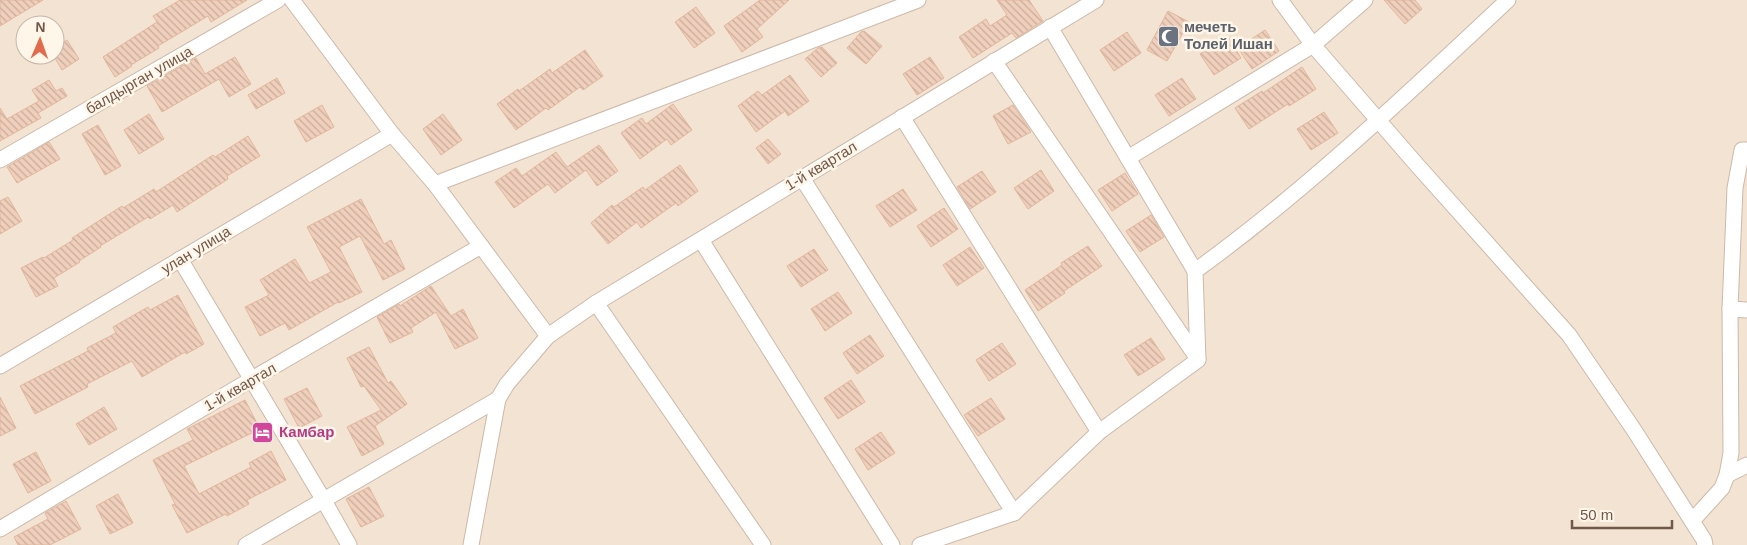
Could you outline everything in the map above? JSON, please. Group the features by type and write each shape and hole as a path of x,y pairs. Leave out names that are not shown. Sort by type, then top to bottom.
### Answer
{"street":[{"name":"балдырган улица","path":"0,160 278,0"},
{"path":"292,0 392,134 435,184 548,336"},
{"path":"435,184 918,0"},
{"name":"1-й квартал","path":"498,399 507,384 548,336 596,303 1096,0"},
{"path":"1280,0 1313,45 1569,335 1634,430 1706,545"},
{"path":"1128,158 1313,45 1365,0"},
{"path":"1195,271 1244,236 1379,121 1508,0"},
{"path":"1050,27 1195,271 1198,360"},
{"path":"994,61 1198,360"},
{"path":"902,117 1099,432"},
{"name":"улан улица","path":"0,366 392,134"},
{"path":"1692,521 1722,488 1731,453 1730,309 1735,188 1745,150"},
{"path":"802,178 1014,513"},
{"path":"701,240 892,545"},
{"name":"1-й квартал","path":"0,529 481,246"},
{"path":"180,259 349,545"},
{"path":"596,303 763,545"},
{"path":"1730,309 1747,310"},
{"path":"920,545 1014,513 1099,432 1198,360"},
{"path":"246,545 498,399"},
{"path":"471,545 498,399"},
{"path":"1727,474 1747,465"}],"shaded area":[{"path":"0,0 1747,0 1747,545 0,545"}],"building":[{"path":"0,0 43,0 18,15 15,15 15,17 0,26"},
{"path":"180,0 247,0 211,22 208,16 158,46 159,48 115,77 103,57 157,22 153,16"},
{"path":"760,0 789,0 757,29 763,37 742,52 724,26"},
{"path":"997,0 1029,0 1043,21 1016,38 1012,33 973,58 959,37 986,19 990,26 1007,15"},
{"path":"1384,0 1415,0 1422,9 1405,24"},
{"path":"696,7 715,33 694,48 675,22"},
{"name":"мечеть Толей Ишан","path":"1168,11 1189,22 1167,61 1147,50"},
{"path":"1265,30 1279,51 1252,69 1238,48"},
{"path":"864,31 882,46 866,64 847,48"},
{"path":"1127,32 1141,53 1114,71 1100,50"},
{"path":"1227,36 1241,58 1214,75 1200,54"},
{"path":"67,40 79,59 62,70 59,65 65,65 65,41"},
{"path":"822,47 837,63 821,77 805,59"},
{"path":"585,50 603,76 583,90 580,87 548,110 546,108 516,130 497,104 550,69 552,73"},
{"path":"235,57 251,84 229,97 219,79 162,112 147,86 196,58 205,74"},
{"path":"930,57 944,78 917,95 903,74"},
{"path":"1302,67 1316,89 1249,129 1235,108 1262,91 1263,93"},
{"path":"790,75 809,101 788,116 785,111 756,132 738,106 758,91 762,95"},
{"path":"277,78 285,93 256,109 248,95"},
{"path":"1182,78 1196,99 1169,116 1155,95"},
{"path":"49,80 56,91 62,88 67,96 38,113 41,118 0,141 0,108 7,119 39,101 32,90"},
{"path":"673,104 692,130 671,145 667,139 640,159 621,133 642,118 646,124"},
{"path":"322,105 334,127 306,142 294,121"},
{"path":"1013,105 1031,132 1008,144 993,116"},
{"path":"1324,112 1338,133 1311,150 1297,129"},
{"path":"149,114 164,139 139,154 124,130"},
{"path":"443,114 462,140 441,155 423,129"},
{"path":"98,125 121,166 105,175 82,134"},
{"path":"248,136 260,156 227,176 228,179 177,212 173,205 150,219 148,217 100,246 80,262 54,278 58,286 36,297 21,268 44,258 122,206 123,208 154,189 156,192 213,155 215,157"},
{"path":"768,139 781,154 768,164 756,148"},
{"path":"49,142 60,159 17,183 7,167"},
{"path":"599,145 618,171 597,186 586,170 555,193 548,184 514,208 495,182 516,168 522,176 556,152 567,167"},
{"path":"680,165 698,191 678,206 676,203 641,228 637,222 608,244 591,223 612,205 614,207 643,187 645,190"},
{"path":"1041,170 1054,191 1028,209 1014,188"},
{"path":"982,171 996,192 970,209 957,187"},
{"path":"1125,173 1138,194 1112,211 1098,190"},
{"path":"903,189 917,210 890,227 876,206"},
{"path":"8,197 22,221 0,234 0,201"},
{"path":"361,199 384,244 391,240 405,269 383,280 360,236 339,247 362,292 338,302 289,330 285,323 260,336 245,307 269,295 260,280 295,259 309,283 331,272 307,227"},
{"path":"944,208 958,229 931,247 917,226"},
{"path":"1151,215 1164,237 1140,252 1126,231"},
{"path":"1088,246 1102,266 1038,311 1025,290 1062,265 1061,263"},
{"path":"970,247 984,268 957,286 943,265"},
{"path":"814,249 828,270 801,287 787,266"},
{"path":"431,286 451,316 463,309 478,338 455,349 436,312 411,328 413,332 390,343 377,317 399,304 400,306"},
{"path":"838,292 852,313 825,331 811,309"},
{"path":"178,295 204,344 186,354 185,352 142,377 132,361 87,384 88,387 35,414 20,386 88,351 87,348 116,333 113,327 148,307 150,310"},
{"path":"870,335 884,356 857,374 843,353"},
{"path":"1151,338 1165,359 1138,376 1124,355"},
{"path":"1002,343 1016,364 989,381 976,360"},
{"path":"369,347 388,383 391,381 407,404 375,426 384,444 362,456 347,427 381,410 364,386 361,387 347,358"},
{"path":"851,380 865,402 838,419 824,398"},
{"path":"307,388 322,416 299,428 284,399"},
{"path":"0,397 16,428 0,436"},
{"path":"991,398 1005,419 978,436 964,415"},
{"path":"245,400 260,429 184,466 199,494 251,467 249,463 271,451 286,480 247,500 249,504 227,516 226,514 187,533 172,505 175,504 153,460 193,440 187,429"},
{"path":"104,407 117,429 89,445 76,424"},
{"path":"881,432 895,453 868,470 855,449"},
{"path":"36,452 51,481 28,493 13,464"},
{"path":"369,487 384,516 361,527 346,499"},
{"path":"118,494 133,523 110,534 96,506"},
{"path":"66,501 81,529 50,545 18,545 14,537 48,519 45,513"}],"place":[{"name":"мечеть Толей Ишан","path":"1168,36"},
{"name":"Камбар","path":"263,432"}]}
